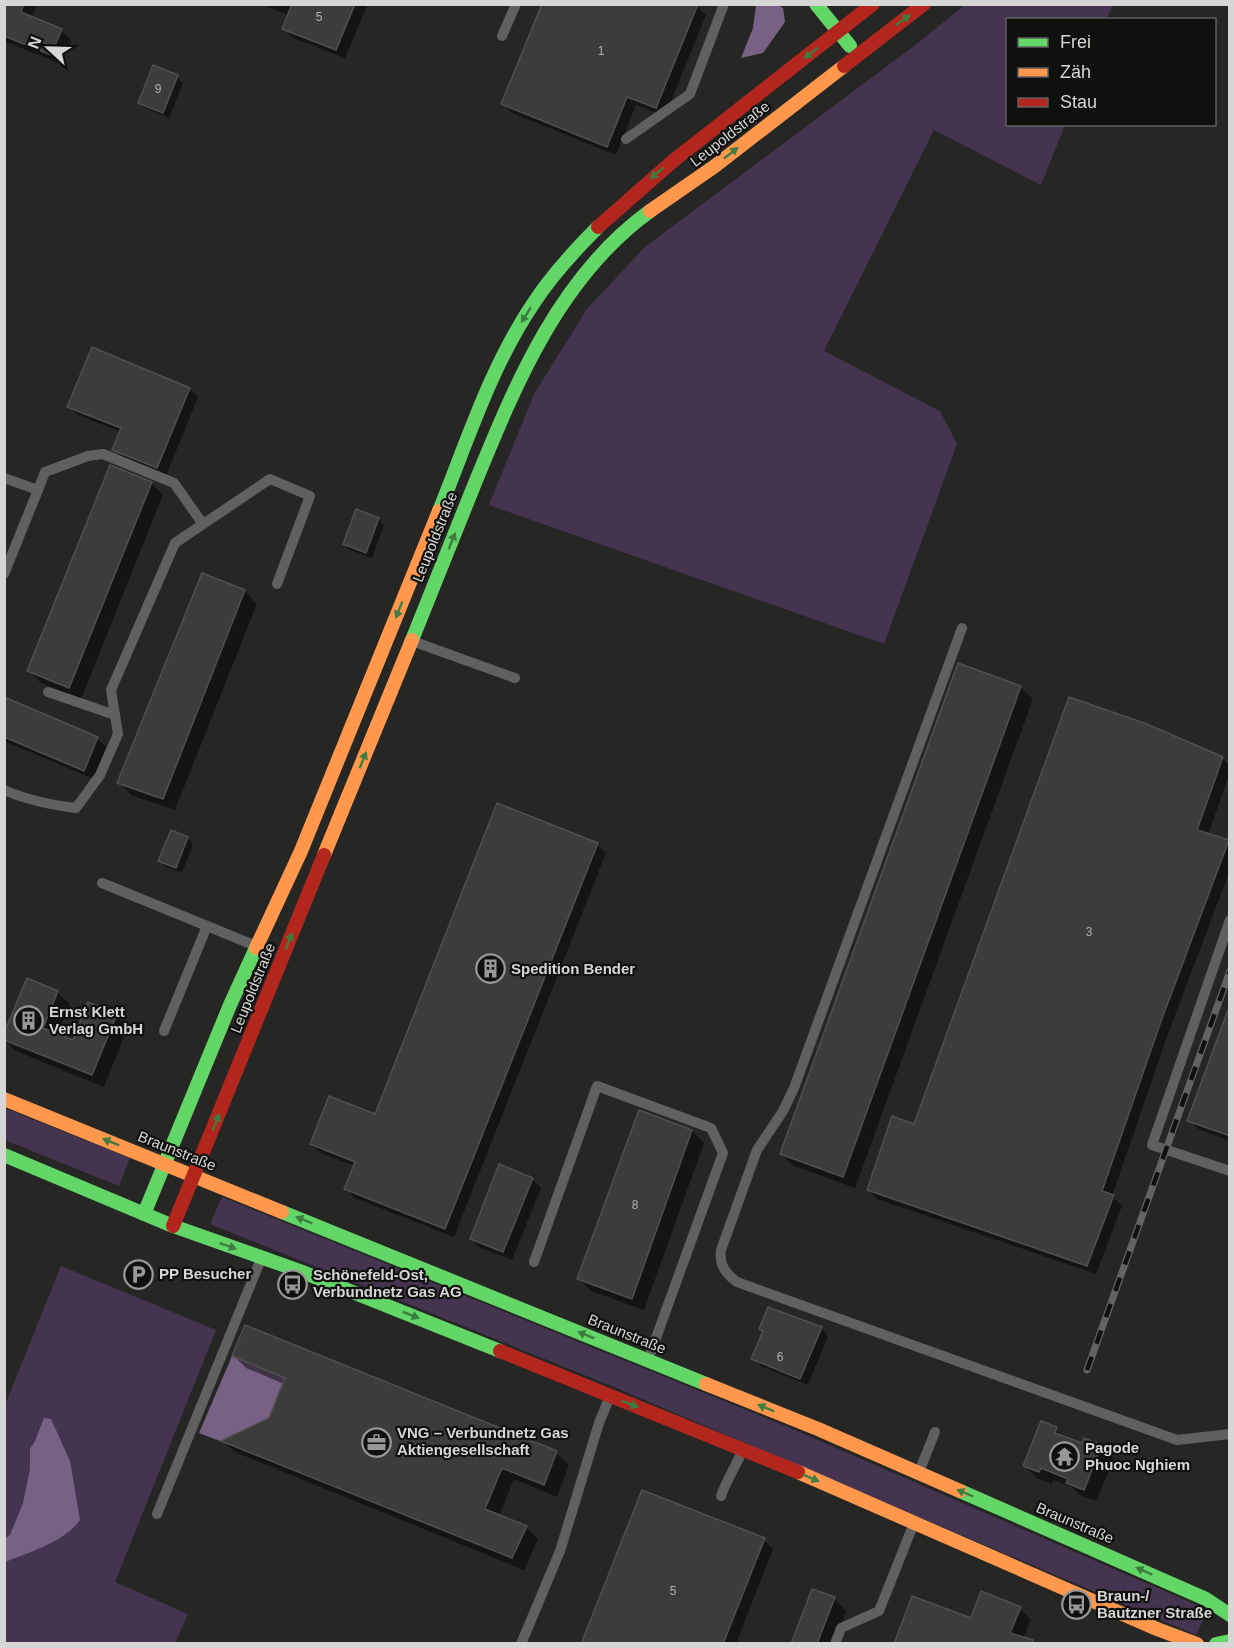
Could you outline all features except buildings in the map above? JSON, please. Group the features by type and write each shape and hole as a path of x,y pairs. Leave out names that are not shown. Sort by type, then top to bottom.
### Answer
{"main road":[{"path":"816,4 857,55"},
{"path":"846,4 867,29"},
{"name":"Leupoldstraße","path":"173,1226 507,405 544,330 564,300 605,251 636,222 695,181 857,55 873,4"},
{"name":"Leupoldstraße","path":"144,1214 256,946 301,851 487,392 511,340 540,293 576,248 614,209 654,175 839,32 867,29 924,4"},
{"name":"Braunstraße","path":"4,1099 818,1429 1206,1599 1230,1615"},
{"path":"4,1155 173,1226 262,1257 743,1449 915,1522 1155,1635 1197,1644"},
{"path":"1216,1644 1230,1641"}],"lane":[{"path":"502,36 516,4"},
{"path":"626,140 690,94 724,4"},
{"path":"4,574 45,472 88,456 103,454 174,483 203,524"},
{"path":"4,478 38,490"},
{"path":"4,790 46,803 76,807 100,775 118,734 111,690 175,543 270,479 310,496 277,584"},
{"path":"962,628 794,1088 783,1111 757,1150 721,1250 720,1258 723,1269 737,1282 1177,1440 1230,1434"},
{"path":"411,641 515,678"},
{"path":"48,692 115,715"},
{"path":"102,883 256,946"},
{"path":"1230,920 1152,1145 1230,1171"},
{"path":"164,1031 207,926"},
{"path":"534,1262 597,1086 711,1128 723,1154 648,1360"},
{"path":"157,1514 262,1257"},
{"path":"521,1644 560,1551 599,1423 610,1396"},
{"path":"919,1473 935,1432"},
{"path":"720,1496 743,1449"},
{"path":"835,1644 841,1628 879,1611 915,1522"}],"shaded area":[{"path":"966,4 1113,5 1107,18 1006,18 1006,126 1065,126 1041,185 934,130 824,351 940,411 957,444 884,644 489,505 534,394 587,309 645,247 918,43"},
{"path":"756,5 778,5 783,8 785,22 763,53 741,58 753,28"},
{"path":"4,1108 130,1158 119,1186 5,1140"},
{"path":"222,1197 788,1427 1208,1610 1196,1635 614,1387 210,1224"},
{"path":"61,1266 216,1330 115,1582 188,1614 175,1643 5,1644 5,1405"},
{"path":"232,1356 285,1378 269,1418 220,1441 199,1433"},
{"path":"44,1418 51,1419 70,1461 80,1520 56,1540 5,1562 5,1538 10,1535 23,1503 30,1469 30,1449"}],"railway":[{"path":"1087,1370 1230,971"}],"traffic: fast":[{"path":"816,4 850,46"},
{"path":"412,640 524,370 565,300 590,267 618,238 650,211"},
{"path":"439,511 492,379 518,328 555,274 598,227"},
{"path":"144,1214 230,1005 256,948"},
{"path":"4,1155 173,1226 300,1271 500,1351"},
{"path":"282,1212 706,1384"},
{"path":"960,1491 1206,1599 1230,1615"},
{"path":"1216,1644 1230,1641"}],"traffic: slow":[{"path":"650,211 715,166 844,66"},
{"path":"256,948 301,851 439,511"},
{"path":"324,855 412,640"},
{"path":"4,1099 282,1212"},
{"path":"706,1384 818,1429 960,1491"},
{"path":"798,1472 1157,1629 1197,1644"}],"traffic: jam":[{"path":"598,227 673,161 873,4"},
{"path":"844,66 924,4"},
{"path":"173,1226 324,855"},
{"path":"500,1351 798,1472"}],"place":[{"name":"Spedition Bender","path":"490,969"},
{"name":"Ernst Klett Verlag GmbH","path":"28,1021"},
{"name":"PP Besucher","path":"138,1274"},
{"name":"Schönefeld-Ost, Verbundnetz Gas AG","path":"292,1284"},
{"name":"VNG – Verbundnetz Gas Aktiengesellschaft","path":"376,1442"},
{"name":"Pagode Phuoc Nghiem","path":"1064,1457"},
{"name":"Braun-/ Bautzner Straße","path":"1076,1605"}]}
